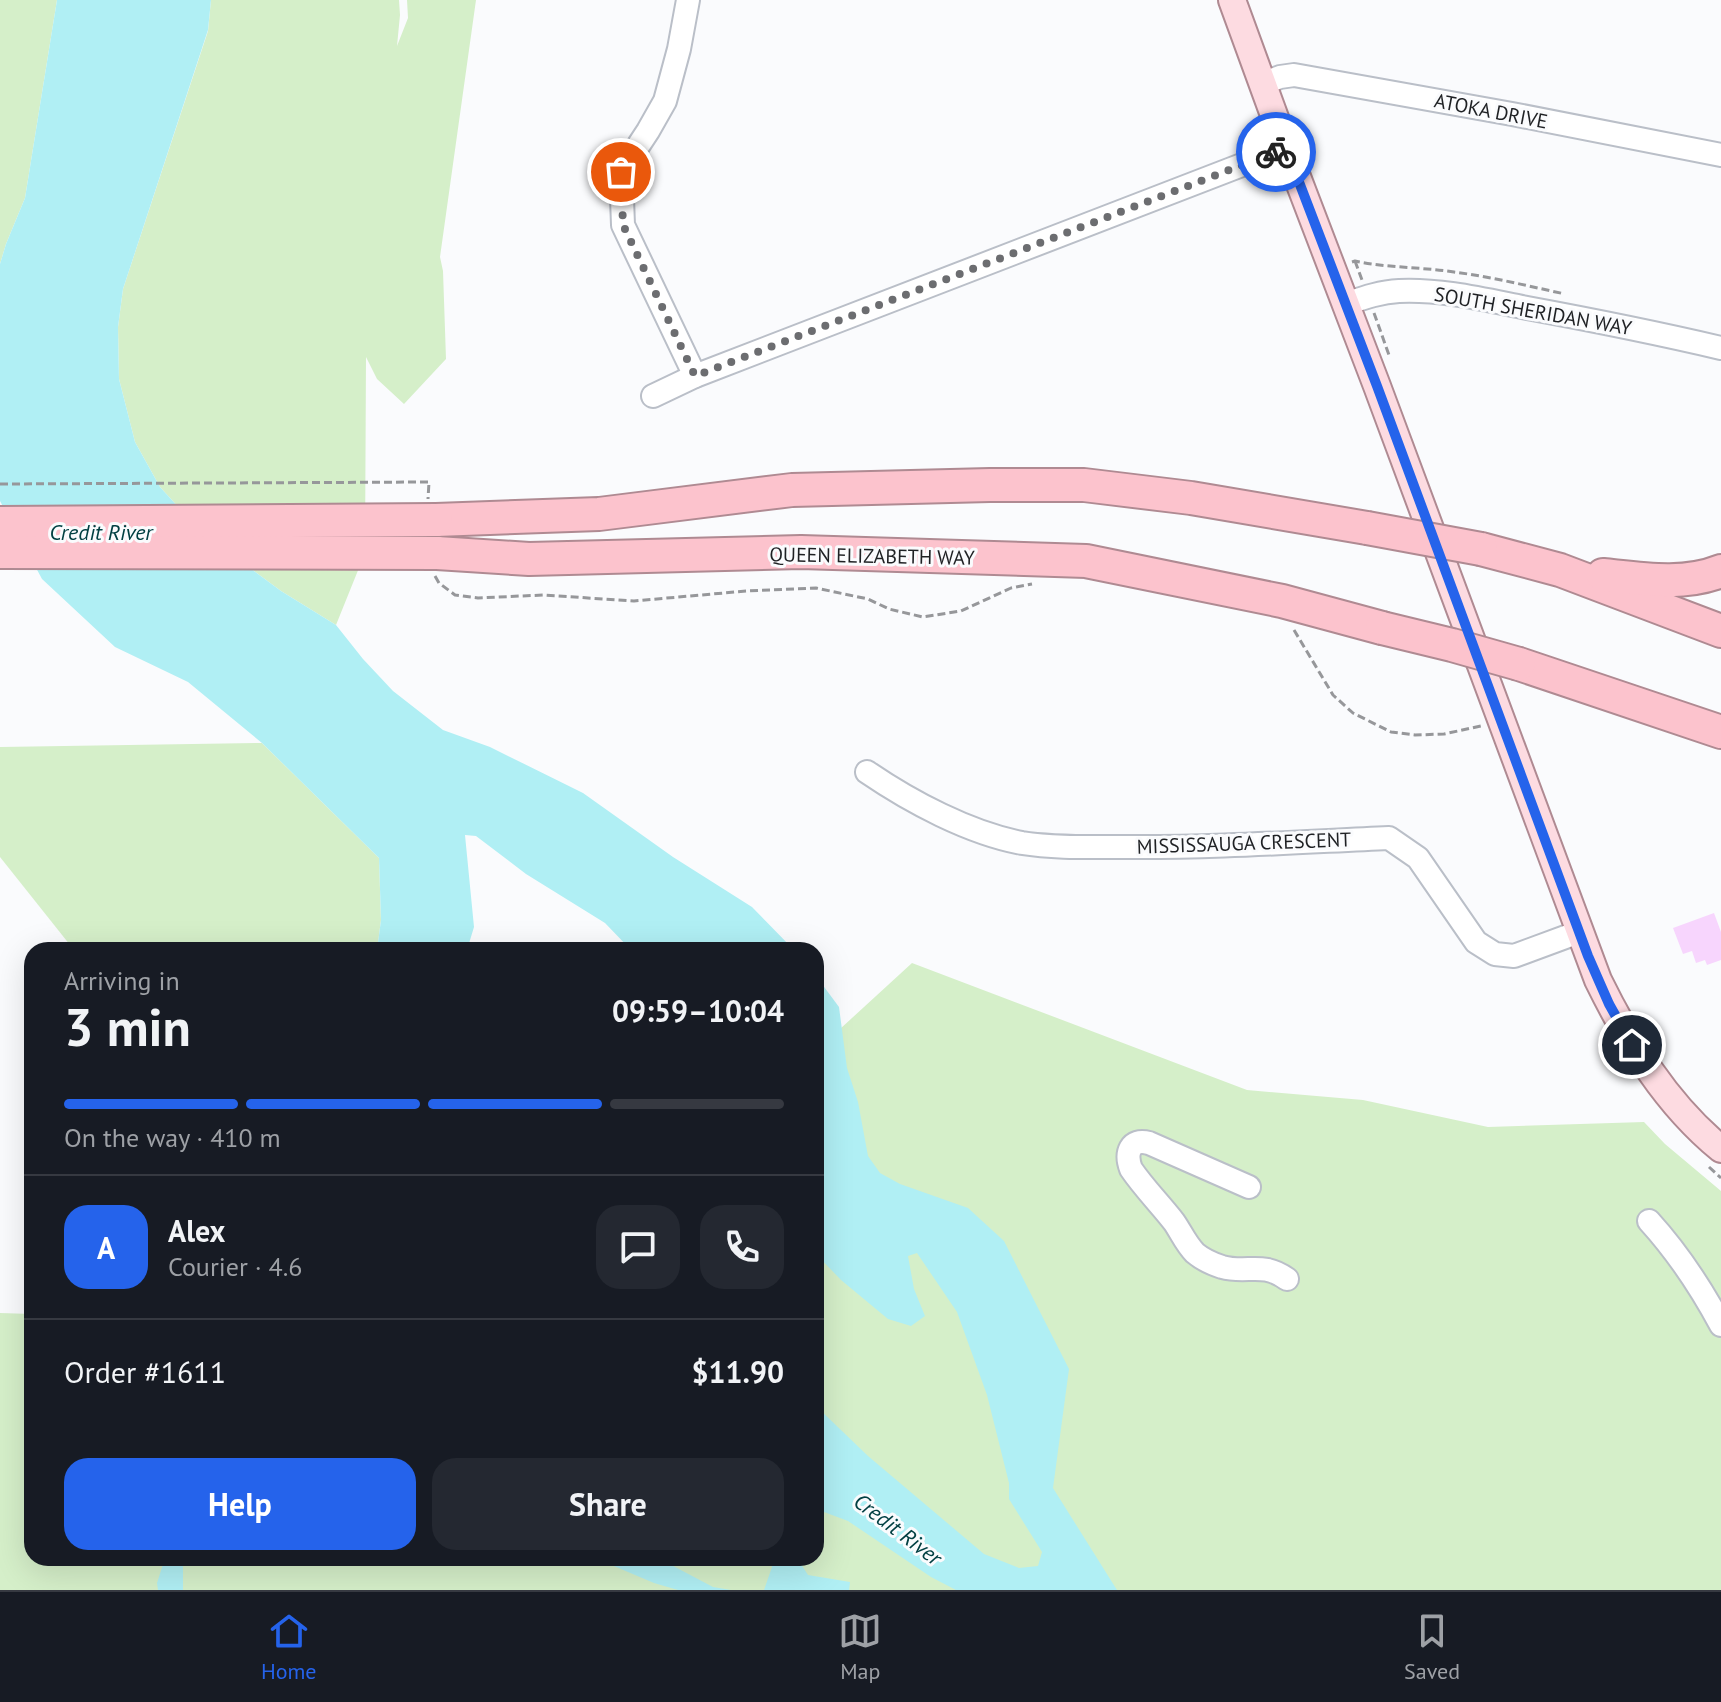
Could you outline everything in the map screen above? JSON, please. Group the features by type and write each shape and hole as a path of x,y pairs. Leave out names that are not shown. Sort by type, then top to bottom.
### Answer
{"highway":[{"path":"0,523 432,509 599,514 792,490 1084,485 1191,498 1481,549 1560,570 1721,631"},
{"name":"QUEEN ELIZABETH WAY","path":"0,552 434,560 801,552 1086,561 1282,601 1452,645 1519,664 1713,730"},
{"path":"1560,570 1649,580 1683,580 1721,571"}],"main road":[{"path":"1232,0 1598,980 1636,1051 1675,1104 1721,1149"}],"street":[{"path":"688,0 665,101 621,172 623,225 695,376"},
{"name":"ATOKA DRIVE","path":"1262,84 1294,75 1721,155"},
{"path":"653,396 695,376 1286,148"},
{"name":"SOUTH SHERIDAN WAY","path":"1345,304 1375,294 1417,291 1584,319 1721,348"},
{"name":"MISSISSAUGA CRESCENT","path":"867,772 900,794 970,827 1022,843 1162,847 1389,838 1418,858 1476,942 1495,954 1514,956 1579,932"},
{"path":"1249,1187 1149,1143 1141,1141 1129,1149 1131,1169 1176,1225 1192,1251 1219,1266 1235,1270 1267,1268 1287,1279"},
{"path":"1649,1221 1698,1283 1721,1325"}],"path":[{"path":"1355,261 1358,271"},
{"path":"0,484 429,482 432,509"},
{"path":"434,560 439,583 455,595 478,598 543,595 634,601 816,588 868,599 889,609 923,617 961,611 1011,588 1033,584"},
{"path":"1290,624 1333,695 1353,713 1391,732 1444,734 1501,721"}],"green space":[{"path":"0,0 57,0 25,198 0,264"},
{"path":"211,0 399,0 397,46 408,18 407,0 476,0 440,257 446,359 404,404 377,379 366,357 365,553 336,625 281,591 201,532 160,487 135,442 119,379 118,327 123,289 208,31"},
{"path":"262,743 379,858 381,920 378,942 68,942 0,857 0,747"},
{"path":"912,963 1247,1090 1363,1100 1488,1127 1644,1122 1721,1191 1721,1590 0,1590 0,1313 24,1314 24,1566 824,1566 824,1044"}],"water":[{"name":"Credit River","path":"57,0 211,0 208,30 123,289 118,327 119,379 135,442 160,487 201,532 281,591 336,625 393,691 443,730 490,747 583,793 673,857 752,907 786,942 623,942 605,923 526,874 476,836 465,835 474,927 469,942 378,942 381,920 379,858 262,743 188,682 115,647 42,579 0,501 0,264 25,198"},
{"name":"Credit River","path":"824,987 839,1007 847,1068 858,1102 868,1156 880,1173 900,1184 968,1208 1004,1241 1069,1369 1053,1488 1117,1590 956,1590 931,1577 848,1521 824,1512 824,1414 868,1456 984,1554 1019,1568 1038,1566 1042,1552 1009,1499 1009,1483 987,1395 957,1312 917,1253 908,1256 914,1289 925,1316 911,1326 888,1319 824,1262"},
{"path":"162,1566 183,1566 183,1590 158,1590"},
{"path":"614,1566 673,1566 713,1587 731,1590 678,1590"},
{"name":"Credit River","path":"802,1566 808,1575 850,1582 849,1590 764,1590 772,1567"}],"building":[{"path":"1714,913 1721,932 1721,960 1707,965 1705,960 1696,963 1692,951 1683,954 1673,928"}],"way so far":[{"path":"621,172 623,225 695,376 1276,152"}],"route":[{"path":"1276,152 1286,148 1588,956 1609,1004 1632,1045"}]}
